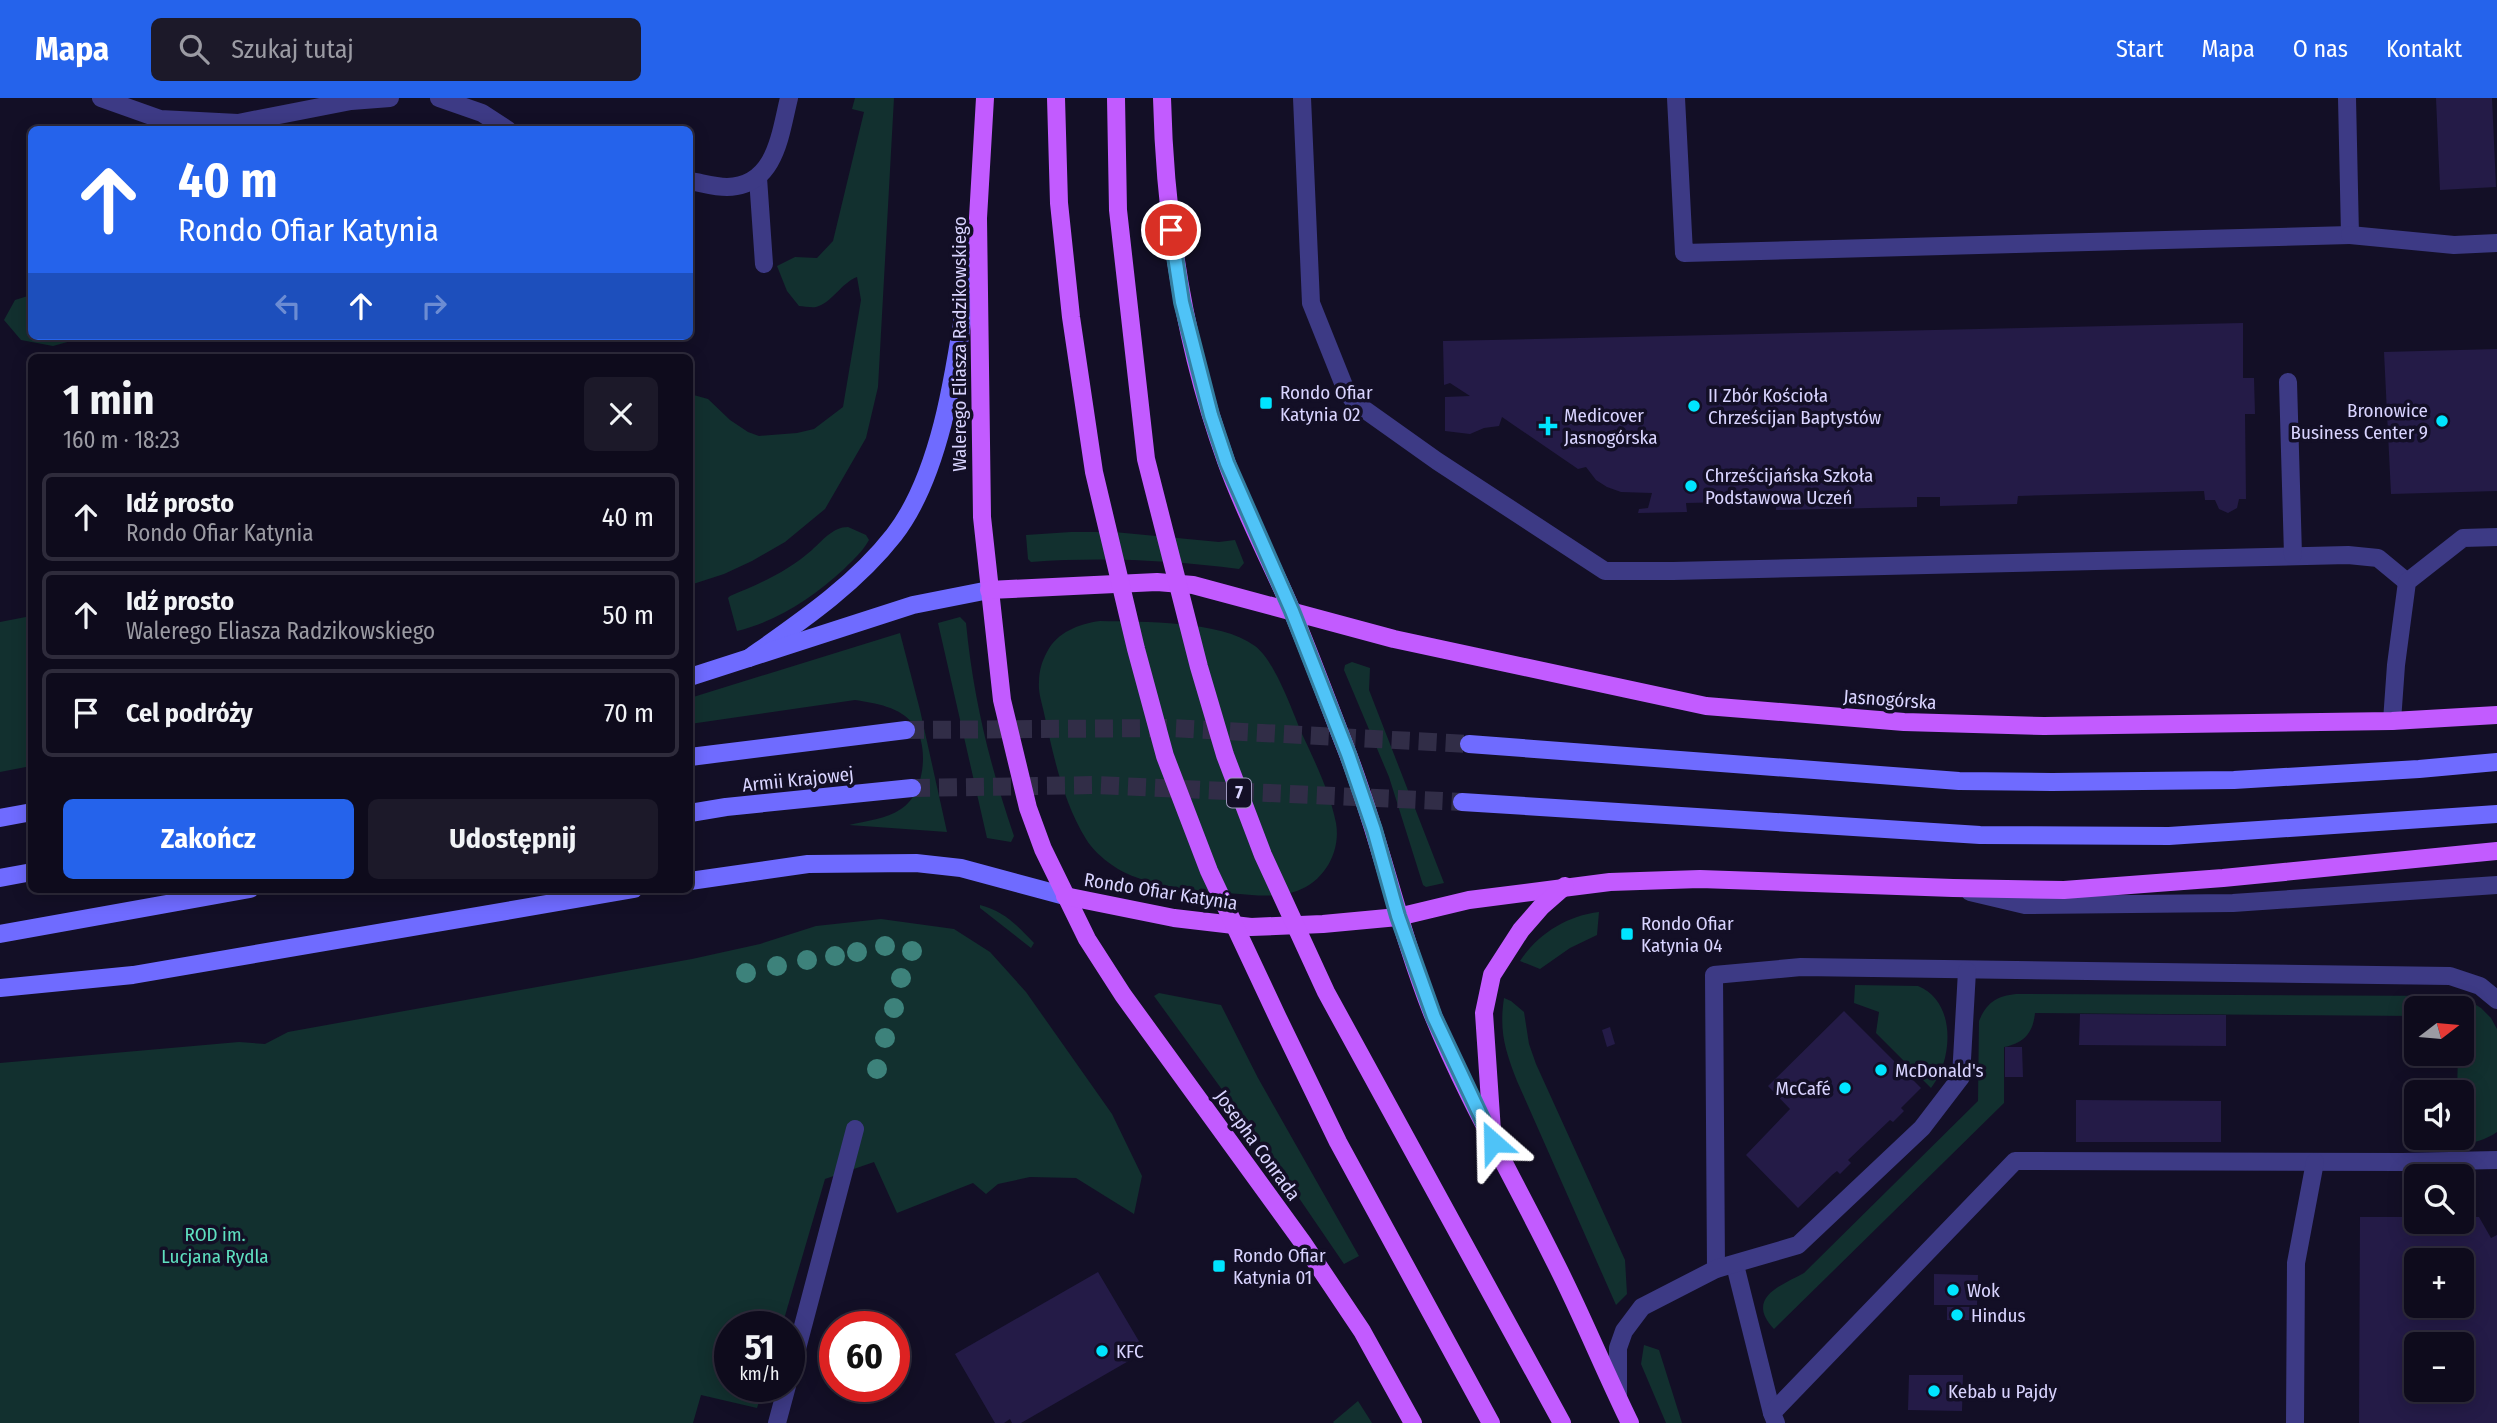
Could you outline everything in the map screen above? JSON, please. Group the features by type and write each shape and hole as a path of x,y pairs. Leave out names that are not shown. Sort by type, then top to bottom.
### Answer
{"main road":[{"name":"Walerego Eliasza Radzikowskiego","path":"985,98 978,218 982,517 989,590"},
{"path":"1056,98 1059,203 1071,317 1094,472 1136,649 1165,756 1209,872 1338,1142 1491,1423"},
{"name":"7","path":"1116,98 1118,210 1146,459 1199,667 1225,755 1263,855 1326,992 1562,1423"},
{"path":"1162,98 1163,153 1182,302 1227,463 1292,611 1348,754 1374,830 1398,916 1434,1017 1493,1142 1555,1262 1630,1423"},
{"path":"749,658 801,622 872,560 895,534 913,503 927,474 946,407 978,218"},
{"path":"693,676 913,606 989,590 1157,582 1193,585 1292,611"},
{"name":"Rondo Ofiar Katynia","path":"989,590 1002,700 1028,808 1065,896 1174,918 1251,927 1323,924 1398,916"},
{"name":"Jasnogórska","path":"1292,611 1394,639 1706,706 1904,722 2044,726 2392,721 2497,715"},
{"name":"Armii Krajowej","path":"693,757 905,730"},
{"path":"1469,744 1959,781 2234,780 2497,762"},
{"name":"Armii Krajowej","path":"693,812 912,788"},
{"path":"1462,802 1980,835 2169,836 2497,814"},
{"path":"0,818 28,813"},
{"path":"1398,916 1469,900 1565,886 1656,879 2064,890 2223,878 2497,851"},
{"path":"693,881 808,864 916,863 961,868 1065,896"},
{"path":"0,878 28,873"},
{"path":"1493,1142 1484,1013 1492,975 1521,930 1541,907 1565,886"},
{"path":"0,934 228,893"},
{"path":"0,988 133,975 611,893"},
{"name":"Josepha Conrada","path":"1065,896 1087,939 1123,995 1303,1243 1362,1331 1413,1423"}],"street":[{"path":"101,98 160,119 238,123 351,101 390,98"},
{"path":"439,98 482,113 502,126"},
{"path":"693,181 729,187 758,178 776,153 789,98"},
{"path":"1302,98 1311,303 1345,388 1354,402 1426,453 1605,570 1673,571 2293,555 2378,558 2407,582"},
{"path":"1676,98 1684,253 2350,235 2454,245 2497,243"},
{"path":"2347,98 2350,235"},
{"path":"758,178 764,264"},
{"path":"2288,382 2293,555"},
{"path":"2392,721 2407,582 2463,538 2497,537"},
{"path":"1953,888 2025,905 2233,903 2497,885"},
{"path":"1716,1269 1714,975 1801,967 2450,976 2480,986 2497,1000"},
{"path":"1618,1398 1618,1348 1632,1317 1654,1300 1716,1269 1798,1245 1922,1128 1961,1077 1967,971"},
{"path":"805,1318 855,1129"},
{"path":"1774,1418 2015,1161 2497,1160"},
{"path":"2295,1423 2296,1263 2315,1162"},
{"path":"1735,1265 1774,1418"},
{"path":"777,1423 783,1402"}],"green space":[{"path":"855,98 894,98 878,387 866,438 825,509 785,542 752,561 693,584 693,395 708,399 730,420 759,436 814,429 843,407 861,300 857,277 822,305 799,306 787,291 777,266 795,257 817,258 833,241 864,112 852,109"},
{"path":"28,296 28,340 75,340 53,346 21,340 4,320 15,300"},
{"path":"848,527 866,535 869,540 844,569 795,607 767,621 737,631 728,598 730,596 783,571 803,558 824,538"},
{"path":"1114,532 1219,542 1235,540 1244,563 1239,569 1135,560 1031,562 1028,559 1026,535"},
{"path":"28,617 28,767 0,772 0,622"},
{"path":"960,617 966,623 978,704 997,784 1014,836 1011,842 987,838 938,623"},
{"path":"1100,621 1159,622 1202,627 1240,638 1262,653 1282,687 1322,777 1336,823 1333,854 1329,864 1316,880 1297,891 1276,895 1191,890 1139,879 1112,865 1091,846 1078,825 1060,778 1040,698 1039,678 1044,659 1057,639 1084,624"},
{"path":"900,633 947,832 849,825 895,812 909,802 915,793 922,770 922,745 914,725 895,710 855,700 693,724 693,697"},
{"path":"1352,662 1370,668 1369,690 1444,883 1426,887 1423,885 1389,777 1344,670 1345,665"},
{"path":"980,905 996,911 1016,925 1034,943 1031,948 980,908"},
{"path":"1599,912 1597,935 1570,948 1540,969 1520,961 1535,943 1554,928 1575,918"},
{"name":"ROD im. Lucjana Rydla","path":"881,919 954,929 990,952 1026,992 1112,1114 1142,1176 1134,1214 1076,1178 1030,1177 998,1184 986,1194 973,1183 897,1213 874,1162 825,1179 786,1311 714,1311 714,1398 701,1395 693,1423 0,1423 0,1063 239,1042 265,1044 288,1032 692,959 760,944 816,926"},
{"path":"1855,985 1918,986 1931,994 1940,1005 1945,1018 1947,1048 1944,1062 1931,1088 1876,1033 1879,1012 1854,1003"},
{"path":"1159,993 1221,1005 1258,1078 1359,1256 1344,1264 1271,1157 1154,996"},
{"path":"2016,994 2453,996 2404,996 2404,1016 2035,1013 2026,1036 2017,1043 2004,1047 2004,1103 1774,1329 1763,1309 1769,1294 1804,1273 1978,1101 1979,1021 1985,1009 2003,996"},
{"path":"1504,998 1524,1012 1529,1044 1536,1064 1625,1260 1627,1294 1616,1305 1517,1081 1506,1050 1503,1031"},
{"path":"2474,1004 2491,1018 2497,1029 2497,1132 2474,1142 2474,1080 2457,1080 2458,1066 2474,1066"},
{"path":"1644,1345 1659,1350 1682,1423 1666,1423 1641,1364"},
{"path":"1358,1401 1372,1423 1333,1422"},
{"name":"ROD im. Lucjana Rydla","path":"731,1402 759,1402 757,1408"}],"building":[{"path":"2436,98 2492,98 2496,187 2440,190"},
{"path":"2243,323 2243,378 2254,378 2255,414 2245,414 2246,499 2239,499 2237,508 2228,513 2219,509 2215,500 2205,500 2204,491 2018,496 2017,504 1940,506 1940,497 1917,497 1917,507 1776,510 1776,501 1686,503 1687,512 1638,513 1639,509 1648,508 1652,493 1621,492 1607,487 1596,480 1586,467 1578,469 1502,417 1499,426 1470,434 1445,431 1445,397 1470,396 1450,383 1444,385 1443,341"},
{"name":"Bronowice Business Center 9","path":"2497,349 2497,491 2391,494 2384,352"},
{"path":"1844,1011 1921,1088 1901,1108 1904,1111 1893,1122 1890,1120 1848,1160 1851,1163 1840,1174 1837,1171 1832,1175 1798,1208 1746,1155 1790,1109 1768,1086"},
{"path":"2080,1014 2226,1015 2226,1046 2079,1045"},
{"path":"1610,1027 1615,1044 1607,1047 1602,1030"},
{"path":"2005,1047 2022,1047 2023,1077 2005,1077"},
{"path":"2076,1100 2221,1101 2221,1142 2076,1142"},
{"path":"2360,1217 2404,1217 2404,1234 2474,1234 2474,1217 2479,1217 2491,1238 2497,1235 2497,1423 2359,1423"},
{"path":"1098,1272 1140,1343 1126,1351 1132,1359 1021,1423 1012,1423 1010,1419 1004,1423 995,1423 955,1354"},
{"path":"1934,1274 1978,1275 1977,1305 1934,1305"},
{"path":"1947,1307 1971,1307 1971,1320 1947,1320"},
{"path":"1909,1375 1963,1375 1962,1411 1908,1410"}],"tunnel":[{"path":"906,730 1170,728 1469,744"},
{"path":"912,788 1098,785 1462,802"}],"place":[{"name":"Rondo Ofiar Katynia 02","path":"1266,403"},
{"name":"II Zbór Kościoła Chrześcijan Baptystów","path":"1694,406"},
{"name":"Bronowice Business Center 9","path":"2442,421"},
{"name":"Medicover Jasnogórska","path":"1548,426"},
{"name":"Chrześcijańska Szkoła Podstawowa Uczeń","path":"1691,486"},
{"name":"Rondo Ofiar Katynia 04","path":"1627,934"},
{"name":"McDonald's","path":"1881,1070"},
{"name":"McCafé","path":"1845,1088"},
{"name":"Rondo Ofiar Katynia 01","path":"1219,1266"},
{"name":"Wok","path":"1953,1290"},
{"name":"Hindus","path":"1957,1315"},
{"name":"KFC","path":"1102,1351"},
{"name":"Kebab u Pajdy","path":"1934,1391"}],"route":[{"path":"1171,230 1182,302 1211,415 1227,463 1292,611 1348,754 1422,988 1493,1142"}]}
